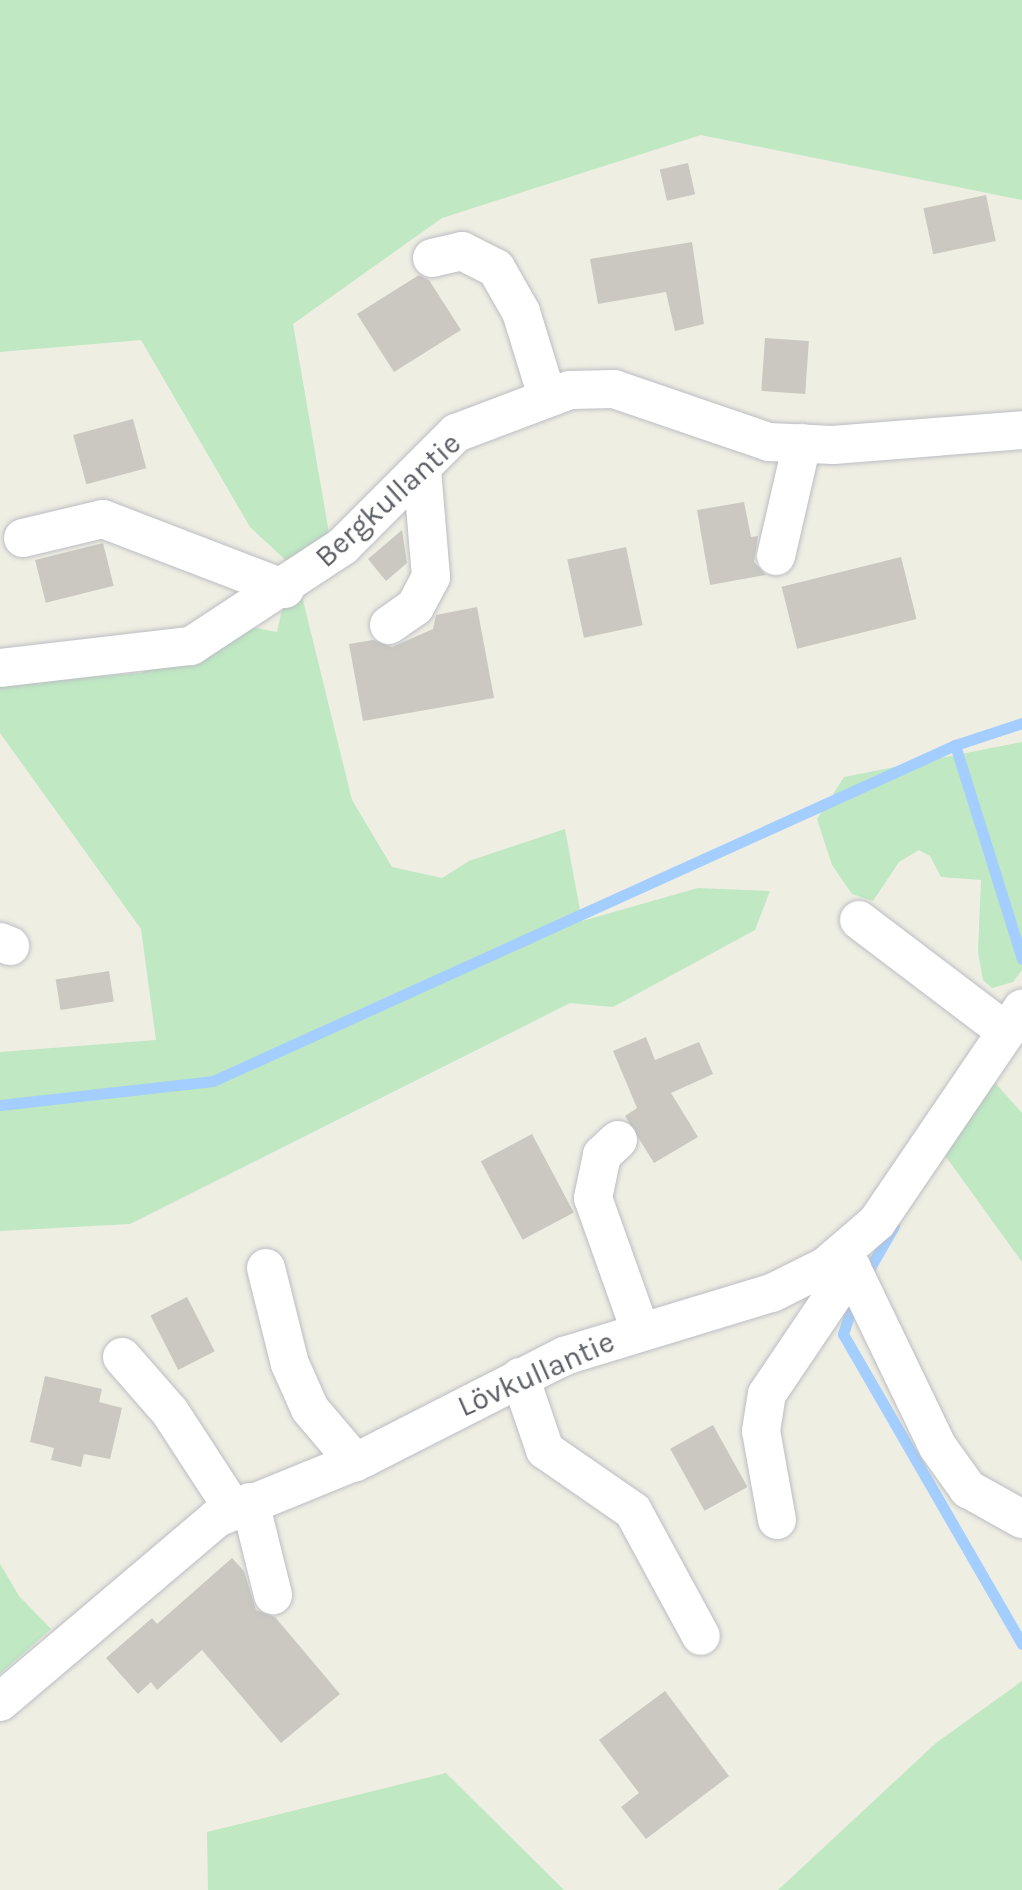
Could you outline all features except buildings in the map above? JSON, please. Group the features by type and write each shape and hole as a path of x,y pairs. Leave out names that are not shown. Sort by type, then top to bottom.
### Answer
{"street":[{"path":"432,258 462,251 496,268 521,312 547,396"},
{"name":"Bergkullantie","path":"0,668 192,646 285,589 343,546 456,433 547,396 614,389 769,442 1022,430"},
{"path":"776,556 802,443"},
{"path":"389,625 416,607 432,577 422,468"},
{"path":"23,538 103,519 285,589"},
{"path":"859,920 1013,1020"},
{"name":"Lövkullantie","path":"0,1702 154,1568 242,1506 355,1462 520,1376 640,1330 772,1294 848,1260 1013,1020"},
{"path":"618,1140 602,1155 593,1198 640,1330"},
{"path":"848,1260 938,1447 968,1490 1022,1519"},
{"path":"777,1520 762,1431 767,1394 848,1260"},
{"path":"266,1268 290,1364 310,1409 355,1462"},
{"path":"122,1357 242,1506 272,1595"},
{"path":"520,1376 546,1450 634,1511 700,1636"}],"green space":[{"path":"0,0 1022,0 1022,200 701,135 442,218 293,324 330,539 293,567 250,527 141,340 0,352"},
{"path":"300,588 352,800 392,867 442,878 469,861 565,829 582,921 698,888 770,891 755,930 613,1007 570,1003 130,1224 0,1231 0,1052 156,1040 141,929 0,733 0,684 141,673 250,627 277,632 284,601"},
{"path":"1022,742 1022,970 1013,982 992,988 983,980 978,952 981,880 941,877 930,856 919,850 899,862 873,901 852,894 832,865 817,819 844,777"},
{"path":"990,1077 1022,1113 1022,1262 944,1154"},
{"path":"0,1564 19,1596 51,1629 0,1674"},
{"path":"1022,1681 1022,1890 778,1890 936,1743"},
{"path":"446,1773 564,1890 208,1890 207,1832"}],"waterway":[{"path":"1022,723 955,745 1022,959"},
{"path":"0,1105 213,1081 955,745"},
{"path":"871,1266 894,1226"},
{"path":"854,1300 843,1334 1022,1644"}]}
